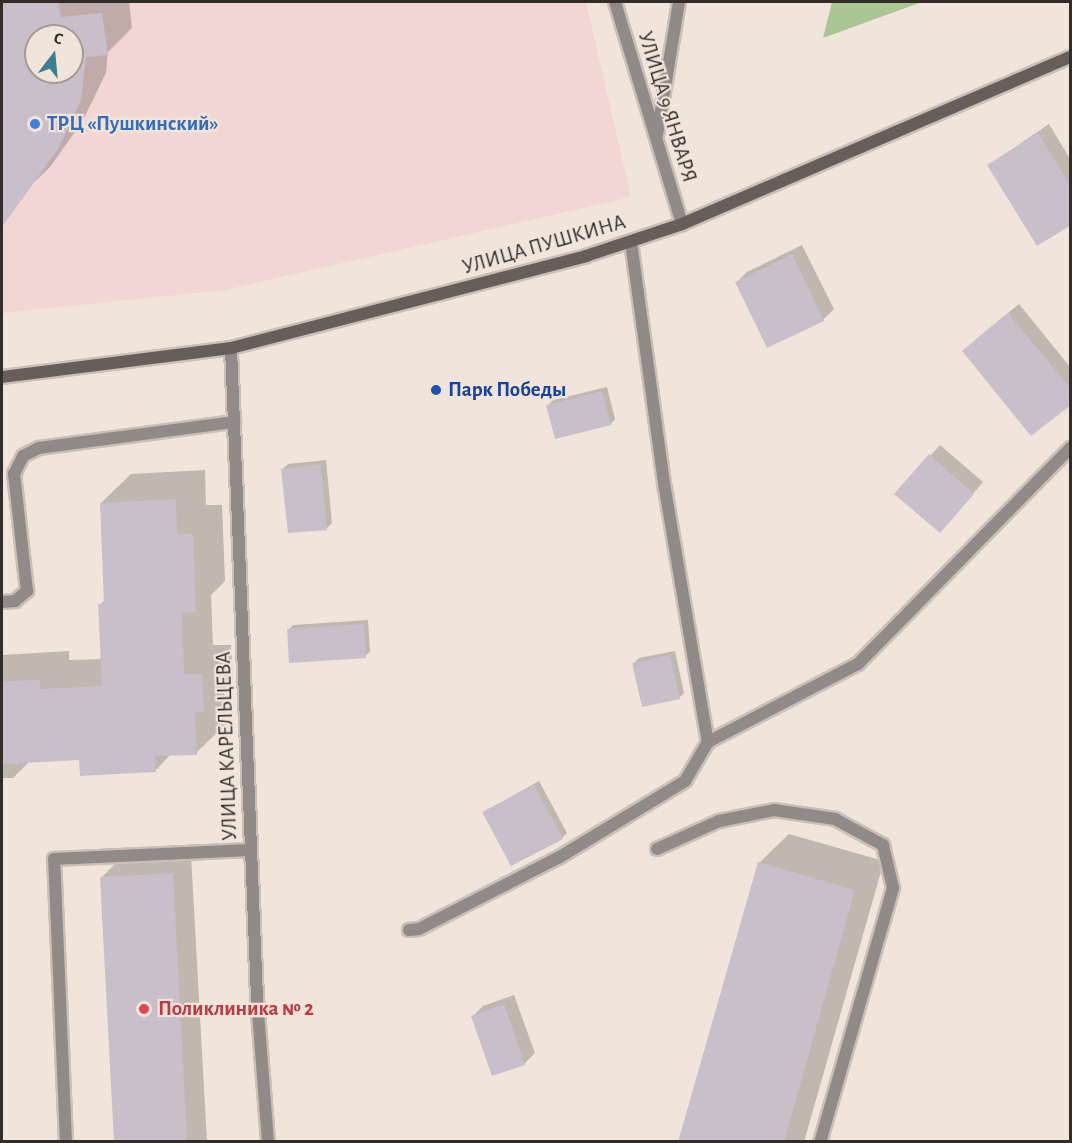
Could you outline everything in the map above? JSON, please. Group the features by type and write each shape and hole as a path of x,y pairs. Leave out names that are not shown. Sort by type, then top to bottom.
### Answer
{"main road":[{"name":"УЛИЦА ПУШКИНА","path":"2,377 231,348 631,242 682,224 1071,57"}],"street":[{"name":"УЛИЦА 9 ЯНВАРЯ","path":"615,2 682,224"},
{"path":"656,139 679,2"},
{"path":"631,242 665,489 708,742"},
{"name":"УЛИЦА КАРЕЛЬЦЕВА","path":"231,348 250,850 268,1142"},
{"path":"2,602 15,601 27,591 14,474 23,456 39,448 234,422"},
{"path":"409,930 558,858 685,781 708,742 858,664 1071,448"},
{"path":"657,849 719,821 774,810 835,819 883,845 893,888 820,1142"},
{"path":"66,1142 54,859 250,850"}],"shaded area":[{"path":"2,2 586,2 631,197 225,290 2,313"}],"green space":[{"path":"832,2 922,2 823,38"}],"building":[{"name":"ТРЦ «Пушкинский»","path":"2,2 58,2 61,17 102,13 108,55 86,57 84,74 84,24 24,24 24,84 83,84 81,100 58,149 2,227"},
{"path":"1038,133 1071,186 1071,225 1037,246 987,165"},
{"path":"792,254 824,321 767,348 735,282"},
{"path":"1008,313 1071,389 1071,405 1031,436 962,351"},
{"path":"602,391 611,425 555,439 546,405"},
{"path":"929,454 974,494 940,533 894,494"},
{"path":"321,464 327,530 288,533 281,469"},
{"path":"176,499 177,534 193,534 196,612 182,613 184,674 202,674 204,712 195,712 197,755 155,756 156,772 80,776 79,760 2,764 2,681 40,680 40,689 102,686 98,604 104,604 100,503"},
{"path":"364,624 366,658 289,663 287,629"},
{"path":"670,655 680,699 642,707 632,663"},
{"path":"534,785 563,839 511,866 482,812"},
{"path":"758,862 855,890 784,1142 678,1142"},
{"name":"Поликлиника № 2","path":"173,873 187,1142 114,1142 100,877"},
{"path":"504,1004 525,1065 492,1076 471,1016"}],"place":[{"name":"ТРЦ «Пушкинский»","path":"35,124"},
{"name":"Парк Победы","path":"436,390"},
{"name":"Поликлиника № 2","path":"144,1009"}]}
